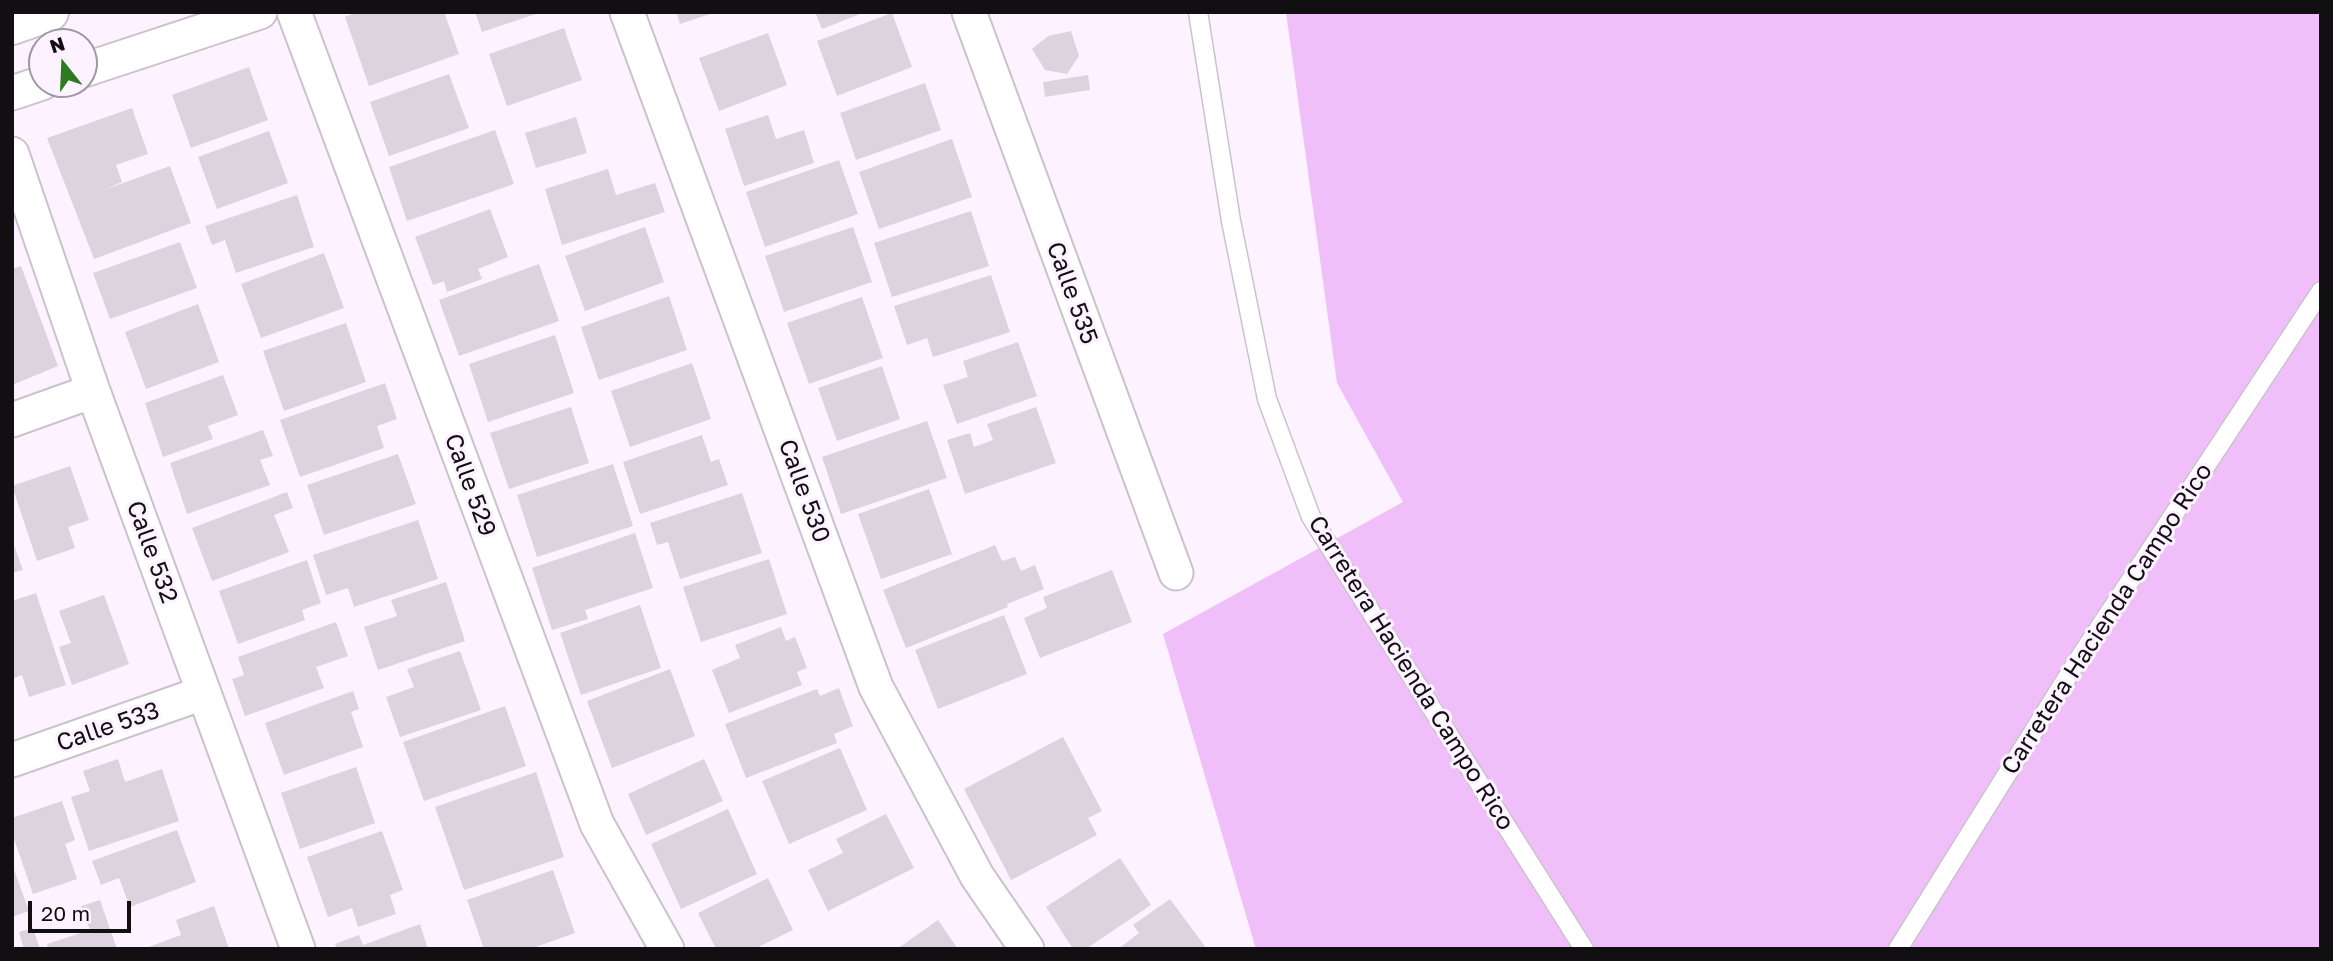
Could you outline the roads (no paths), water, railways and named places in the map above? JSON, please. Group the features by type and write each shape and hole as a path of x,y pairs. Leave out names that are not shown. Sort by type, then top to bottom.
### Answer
{"street":[{"path":"12,25 49,12"},
{"path":"98,65 260,12"},
{"name":"Calle 529","path":"294,12 597,824 667,949"},
{"name":"Calle 530","path":"627,12 876,687 977,876 1027,949"},
{"name":"Calle 535","path":"969,12 1175,573"},
{"name":"Calle 532","path":"12,154 93,391 298,949"},
{"path":"12,420 93,391"},
{"name":"Calle 533","path":"12,760 203,693"}],"lane":[{"name":"Carretera Hacienda Campo Rico","path":"1198,12 1231,221 1267,399 1311,517 1584,949"},
{"name":"Carretera Hacienda Campo Rico","path":"1898,949 2078,660 2321,291"}]}
